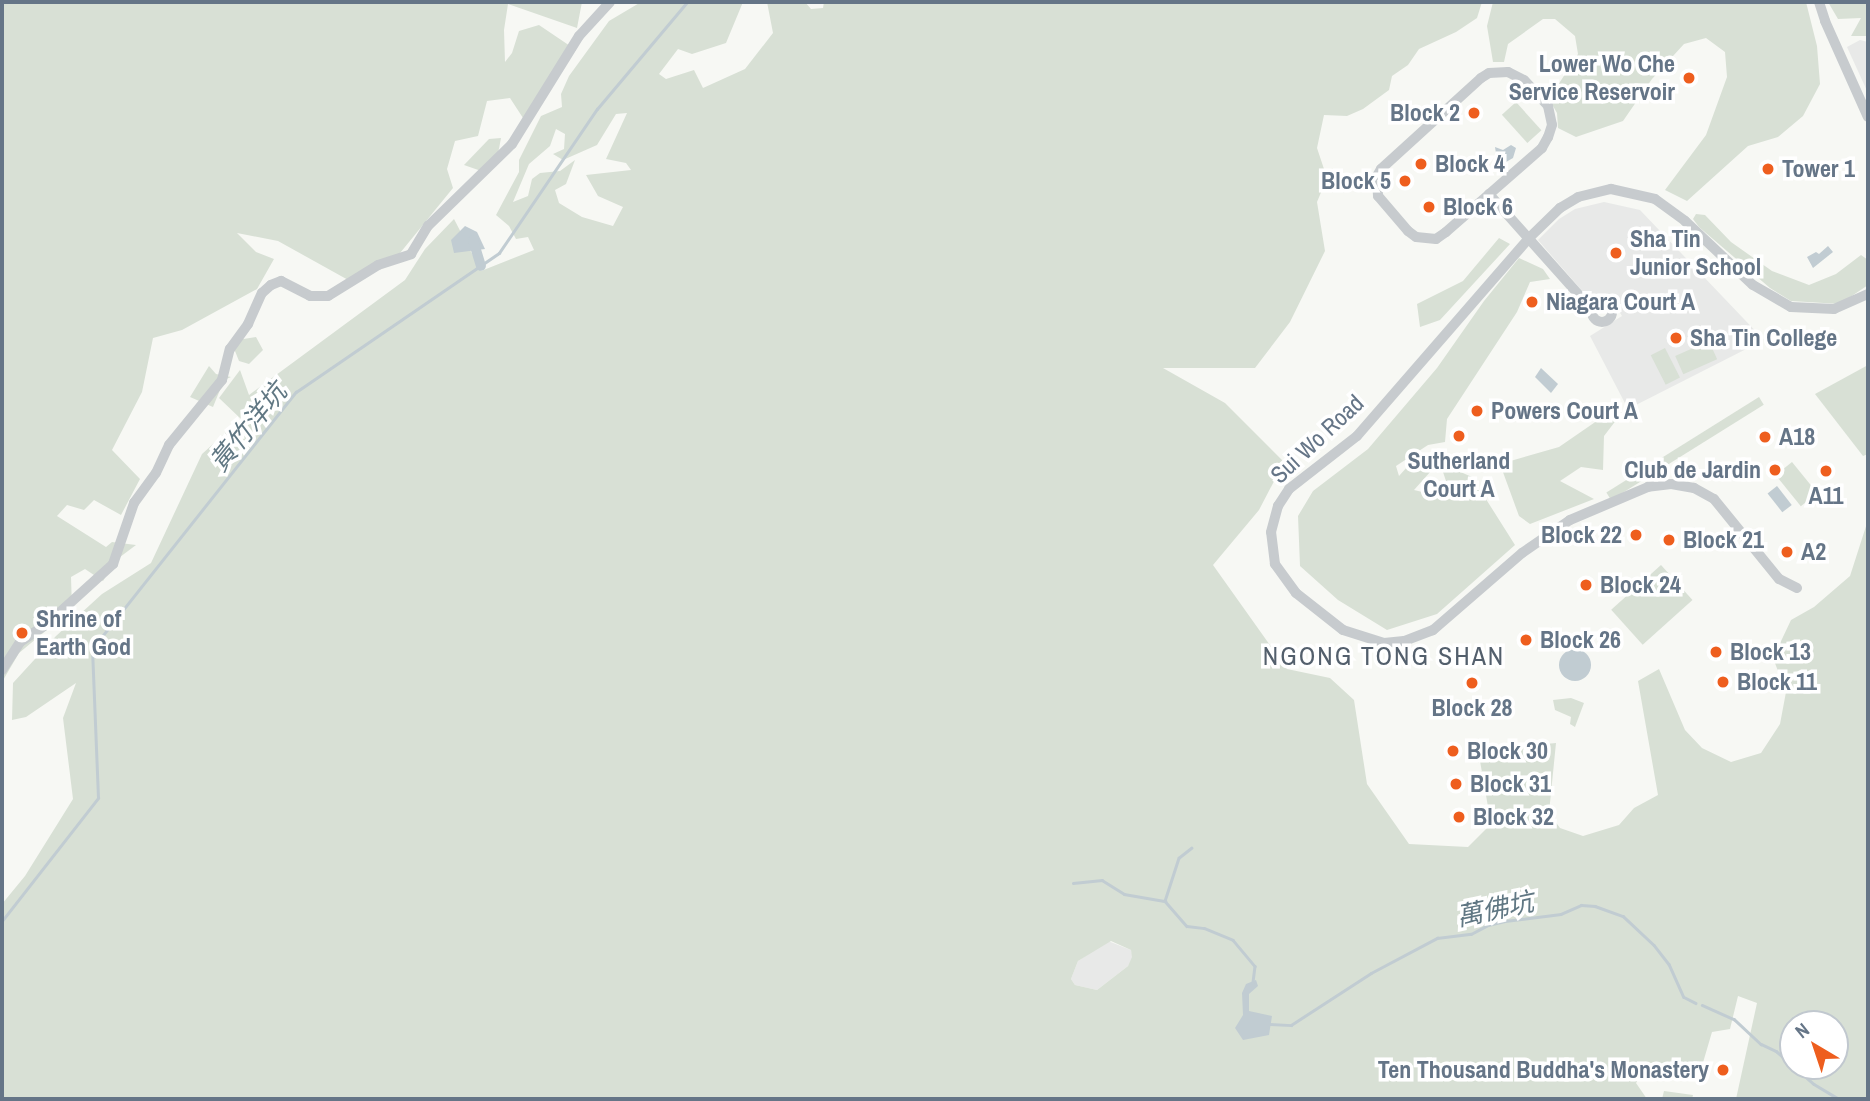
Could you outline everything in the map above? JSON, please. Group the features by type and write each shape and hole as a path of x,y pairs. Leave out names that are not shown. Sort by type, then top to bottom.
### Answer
{"street":[{"path":"2,670 20,642 48,623 113,564 134,503 148,486 169,445 222,380 230,349 248,324 262,293 281,281 310,296 328,296 382,263 411,254 428,226 447,211 496,156 512,144 579,36 610,2"},
{"path":"1819,2 1868,117"},
{"path":"1508,72 1524,80 1548,106 1552,125 1542,148 1489,194 1436,239 1424,239 1408,231 1378,196 1377,176 1387,161 1481,78 1489,74 1508,72"},
{"name":"Sui Wo Road","path":"1797,588 1779,579 1714,499 1694,488 1671,484 1648,487 1570,520 1522,554 1443,623 1404,641 1384,643 1356,637 1319,613 1286,582 1273,558 1270,539 1273,519 1284,494 1298,479 1357,436 1528,239 1560,208 1578,197 1596,190 1628,190 1655,199 1677,214 1753,285 1782,303 1809,310 1826,310 1849,305 1868,294"},
{"path":"1489,194 1580,296 1594,307"}],"shaded area":[{"path":"2,2 582,2 577,28 508,4 504,30 505,62 512,53 519,31 539,25 576,50 523,118 510,98 487,101 478,136 455,141 447,169 453,188 396,258 350,281 278,241 237,233 256,252 274,259 257,289 182,330 153,338 142,392 112,450 140,479 121,515 94,500 84,510 67,505 57,516 106,547 112,542 136,545 116,560 103,581 85,569 71,577 72,609 19,653 2,682"},
{"path":"641,2 743,2 726,43 692,54 678,49 659,74 666,79 694,70 703,88 745,69 773,33 767,2 805,2 811,9 823,8 824,2 1482,2 1477,18 1456,32 1419,49 1408,65 1392,76 1389,90 1363,109 1347,116 1324,115 1317,148 1327,178 1317,202 1325,251 1290,322 1255,368 1163,368 1225,403 1284,462 1259,510 1213,565 1287,669 1330,678 1354,700 1367,784 1409,844 1468,847 1491,824 1480,761 1493,749 1556,743 1549,813 1560,828 1583,836 1619,825 1634,808 1658,795 1638,681 1659,669 1685,730 1702,748 1731,762 1761,753 1780,724 1786,692 1773,658 1791,620 1814,607 1850,576 1868,520 1868,1099 1736,1099 1757,1003 1738,996 1730,1029 1712,1032 1702,1066 1679,1074 1651,1072 1640,1077 1636,1083 1647,1099 2,1099 2,904 25,876 73,799 63,718 76,683 26,717 12,720 13,683 56,636 102,594 151,563 202,454 241,419 219,398 240,370 249,395 405,280 425,249 454,219 481,271 534,250 528,237 516,239 509,226 496,215 519,172 519,160 541,116 562,107 561,94 569,76 609,21","holes":["627,113 606,159 626,163 631,170 586,175 598,196 623,207 613,226 582,217 559,203 555,190 566,184 575,160 560,171 540,173 532,179 528,196 513,202 529,164 550,146 556,129 565,134 564,149 553,154 563,160 597,145 616,114","1111,941 1131,950 1132,957 1128,966 1097,990 1075,985 1071,979 1078,961"]},
{"path":"1493,2 1806,2 1817,46 1820,84 1803,116 1778,137 1748,146 1687,201 1665,190 1706,135 1727,77 1725,52 1706,38 1684,44 1652,79 1623,121 1576,137 1558,128 1557,113 1549,99 1578,54 1575,36 1555,19 1543,19 1508,44 1504,62 1493,62 1487,26"},
{"path":"1828,2 1868,2 1868,36 1851,36 1861,18 1838,19"},
{"path":"1860,40 1868,42 1868,93 1847,47"},
{"path":"1516,102 1541,130 1527,143 1502,115"},
{"path":"501,138 497,159 484,172 464,165 489,139"},
{"path":"1511,145 1516,148 1513,158 1506,162 1497,160 1495,147 1503,150"},
{"path":"1604,202 1640,210 1764,340 1628,409 1590,336 1622,316 1609,295 1584,293 1538,240 1559,219 1575,209"},
{"path":"1696,214 1705,215 1731,242 1772,271 1809,285 1836,274 1861,255 1868,260 1868,285 1840,304 1791,301 1770,288 1699,227 1693,219"},
{"path":"465,226 477,232 485,249 454,253 451,240"},
{"path":"1499,238 1510,244 1440,320 1420,327 1417,304 1463,281"},
{"path":"1828,246 1833,252 1813,268 1807,257 1816,252 1819,254"},
{"path":"1519,258 1543,269 1550,279 1530,282 1517,312 1447,419 1445,442 1428,445 1396,466 1399,476 1416,457 1431,471 1414,490 1452,499 1440,463 1472,477 1515,545 1437,614 1387,630 1338,600 1300,566 1298,516 1313,491 1368,449 1437,368 1484,301"},
{"path":"256,337 263,350 249,364 239,361 231,341"},
{"path":"1709,341 1717,359 1683,374 1675,356"},
{"path":"1665,348 1680,377 1666,385 1651,355"},
{"path":"1868,365 1868,454 1863,456 1815,394"},
{"path":"209,366 216,374 231,377 224,380 213,407 190,397"},
{"path":"1541,368 1558,384 1551,393 1535,377"},
{"path":"1759,397 1764,405 1611,500 1606,492"},
{"path":"1617,407 1617,419 1604,436 1603,470 1581,467 1560,481 1594,499 1530,524 1519,516 1500,464 1559,447"},
{"path":"1792,462 1817,493 1801,506 1776,475"},
{"path":"1777,486 1792,505 1782,512 1768,493"},
{"path":"1661,565 1692,600 1643,645 1611,610"},
{"path":"1575,649 1586,654 1591,665 1586,676 1575,681 1564,676 1559,665 1564,654"},
{"path":"1571,698 1584,703 1575,727 1570,724 1571,717 1555,710 1553,700"},
{"path":"1108,941 1131,950 1133,957 1128,966 1097,990 1075,985 1071,979 1078,961"},
{"path":"1256,980 1258,986 1249,994 1249,1011 1272,1016 1269,1035 1243,1040 1235,1028 1243,1015 1242,993 1246,984"},
{"path":"1664,1091 1693,1095 1692,1099 1662,1099"}],"waterway":[{"name":"黃竹洋坑","path":"2,921 98,798 92,649 296,392 499,253 597,109 687,2"},
{"path":"473,240 481,266"},
{"path":"1192,848 1179,858 1165,901 1187,926 1204,928 1233,940 1255,966 1253,983"},
{"path":"1073,883 1102,880 1124,894 1165,901"},
{"name":"萬佛坑","path":"1270,1024 1291,1025 1371,973 1437,938 1471,934 1488,925 1505,921 1561,914 1581,905 1595,906 1623,916 1654,945 1669,964 1684,997 1696,1003"},
{"path":"1702,1005 1734,1019 1761,1044 1776,1051 1814,1084 1839,1099"}],"place":[{"name":"Lower Wo Che Service Reservoir","path":"1689,78"},
{"name":"Block 2","path":"1474,113"},
{"name":"Block 4","path":"1421,164"},
{"name":"Tower 1","path":"1768,169"},
{"name":"Block 5","path":"1405,181"},
{"name":"Block 6","path":"1429,207"},
{"name":"Sha Tin Junior School","path":"1616,253"},
{"name":"Niagara Court A","path":"1532,302"},
{"name":"Sha Tin College","path":"1676,338"},
{"name":"Powers Court A","path":"1477,411"},
{"name":"Sutherland Court A","path":"1459,436"},
{"name":"A18","path":"1765,437"},
{"name":"Club de Jardin","path":"1775,470"},
{"name":"A11","path":"1826,471"},
{"name":"Block 22","path":"1636,535"},
{"name":"Block 21","path":"1669,540"},
{"name":"A2","path":"1787,552"},
{"name":"Block 24","path":"1586,585"},
{"name":"Shrine of Earth God","path":"22,633"},
{"name":"Block 26","path":"1526,640"},
{"name":"Block 13","path":"1716,652"},
{"name":"Block 11","path":"1723,682"},
{"name":"Block 28","path":"1472,683"},
{"name":"Block 30","path":"1453,751"},
{"name":"Block 31","path":"1456,784"},
{"name":"Block 32","path":"1459,817"},
{"name":"Ten Thousand Buddha's Monastery","path":"1723,1070"}],"district":[{"name":"NGONG TONG SHAN","path":"1384,656"}]}
